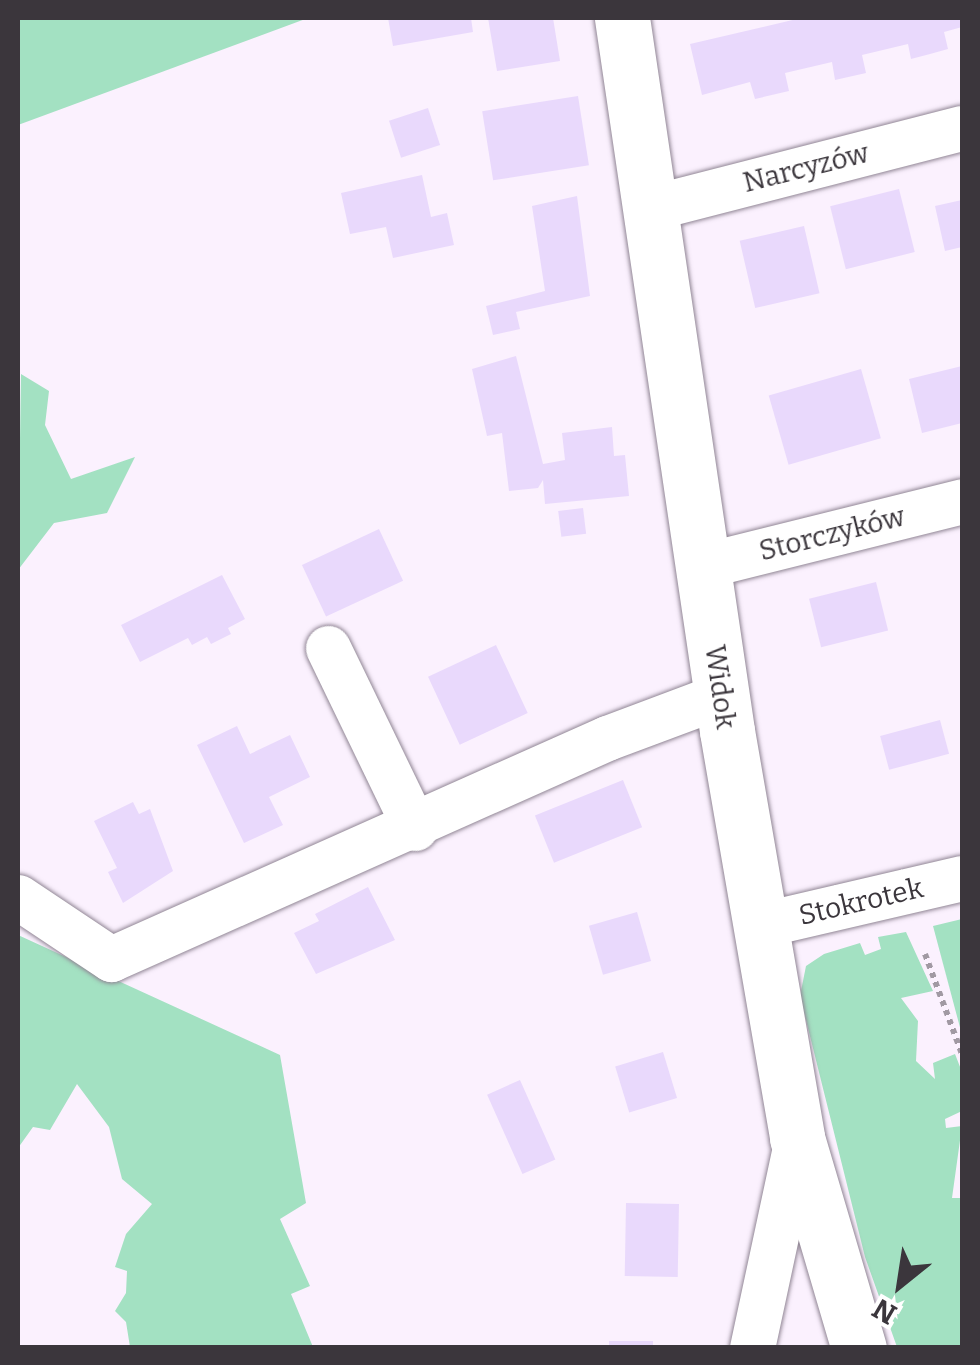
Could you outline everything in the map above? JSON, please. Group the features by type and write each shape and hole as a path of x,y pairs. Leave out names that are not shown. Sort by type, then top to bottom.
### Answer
{"main road":[{"name":"Widok","path":"622,18 722,695 797,1138 859,1348"}],"street":[{"name":"Narcyzów","path":"650,208 962,128"},
{"name":"Storczyków","path":"702,566 962,502"},
{"path":"328,648 415,828"},
{"path":"18,897 111,959 415,828 607,738 722,695"},
{"name":"Stokrotek","path":"760,925 962,878"},
{"path":"752,1348 797,1138"}],"path":[{"path":"925,954 962,1054"}],"green space":[{"path":"18,18 308,18 18,125"},
{"path":"21,374 49,391 45,425 71,479 135,457 107,513 54,523 18,570"},
{"path":"962,919 962,1035 933,926"},
{"path":"906,932 933,991 901,998 918,1021 916,1061 935,1079 933,1063 955,1054 962,1072 962,1111 945,1119 946,1128 962,1126 952,1198 962,1198 962,1347 897,1347 865,1257 800,996 806,966 824,954 860,943 865,955 881,949 878,937"},
{"path":"18,935 280,1055 306,1203 280,1219 310,1286 291,1294 313,1347 130,1347 126,1322 115,1311 126,1293 127,1271 115,1267 126,1234 152,1204 122,1179 109,1127 77,1084 50,1130 33,1127 18,1148"}],"building":[{"path":"388,18 471,18 473,32 393,46"},
{"path":"488,18 553,18 560,61 497,71"},
{"path":"801,18 962,18 962,27 944,32 948,49 911,59 908,44 862,55 866,73 835,80 832,62 785,73 789,91 755,99 750,82 702,95 690,44"},
{"path":"578,96 589,165 493,180 482,111"},
{"path":"428,108 440,145 401,158 389,121"},
{"path":"422,175 431,217 447,213 454,245 393,258 386,227 350,234 341,193"},
{"path":"899,189 915,252 846,269 830,206"},
{"path":"577,196 590,296 516,312 520,329 493,335 486,306 545,291 532,206"},
{"path":"962,200 962,247 945,251 935,206"},
{"path":"804,226 820,293 755,308 740,241"},
{"path":"516,356 543,464 565,460 562,433 612,427 614,456 625,455 629,496 545,504 543,480 538,488 509,491 502,433 487,436 472,369"},
{"path":"962,366 962,423 922,433 909,379"},
{"path":"861,369 881,438 789,465 769,395"},
{"path":"583,508 586,534 561,537 558,511"},
{"path":"379,529 403,581 326,617 302,565"},
{"path":"222,575 245,619 228,628 231,634 211,644 207,637 192,645 188,638 140,662 121,625"},
{"path":"876,582 888,631 821,647 809,599"},
{"path":"496,645 528,713 460,745 428,677"},
{"path":"940,720 949,754 889,770 880,736"},
{"path":"237,726 250,754 290,735 310,777 269,797 283,825 244,843 197,745"},
{"path":"623,780 642,827 554,863 535,816"},
{"path":"133,802 139,814 150,809 173,871 123,903 108,872 117,868 94,821"},
{"path":"368,887 395,940 316,974 294,933 319,921 315,914"},
{"path":"637,912 651,961 603,975 589,926"},
{"path":"663,1052 677,1098 629,1113 615,1067"},
{"path":"520,1080 555,1159 522,1174 487,1095"},
{"path":"626,1203 679,1204 678,1277 625,1276"},
{"path":"609,1341 653,1341 653,1348 609,1348"}]}
